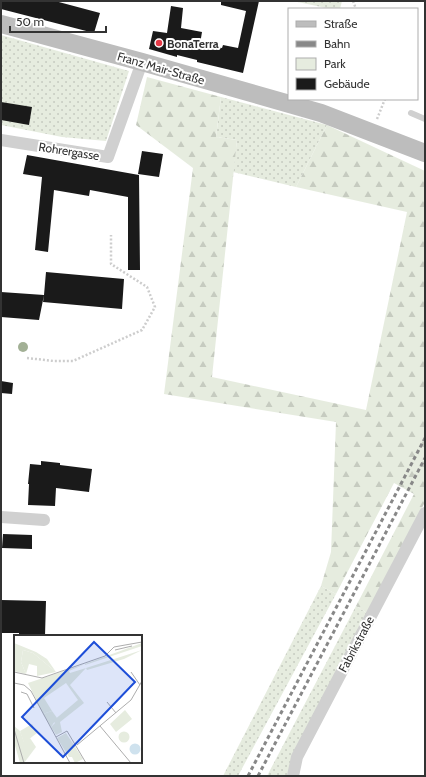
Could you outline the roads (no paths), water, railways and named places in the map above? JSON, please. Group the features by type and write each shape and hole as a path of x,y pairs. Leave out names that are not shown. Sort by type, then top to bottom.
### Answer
{"main road":[{"name":"Franz Mair-Straße","path":"1,24 322,113 425,154"}],"street":[{"name":"Rohrergasse","path":"1,140 108,157 142,62"},
{"name":"Fabrikstraße","path":"293,776 296,757 425,513"},
{"path":"1,517 44,520"}],"lane":[{"path":"411,113 425,119"}],"railway":[{"path":"248,776 425,438"},
{"path":"258,776 425,458"}],"place":[{"name":"BonaTerra","path":"159,43"}]}
